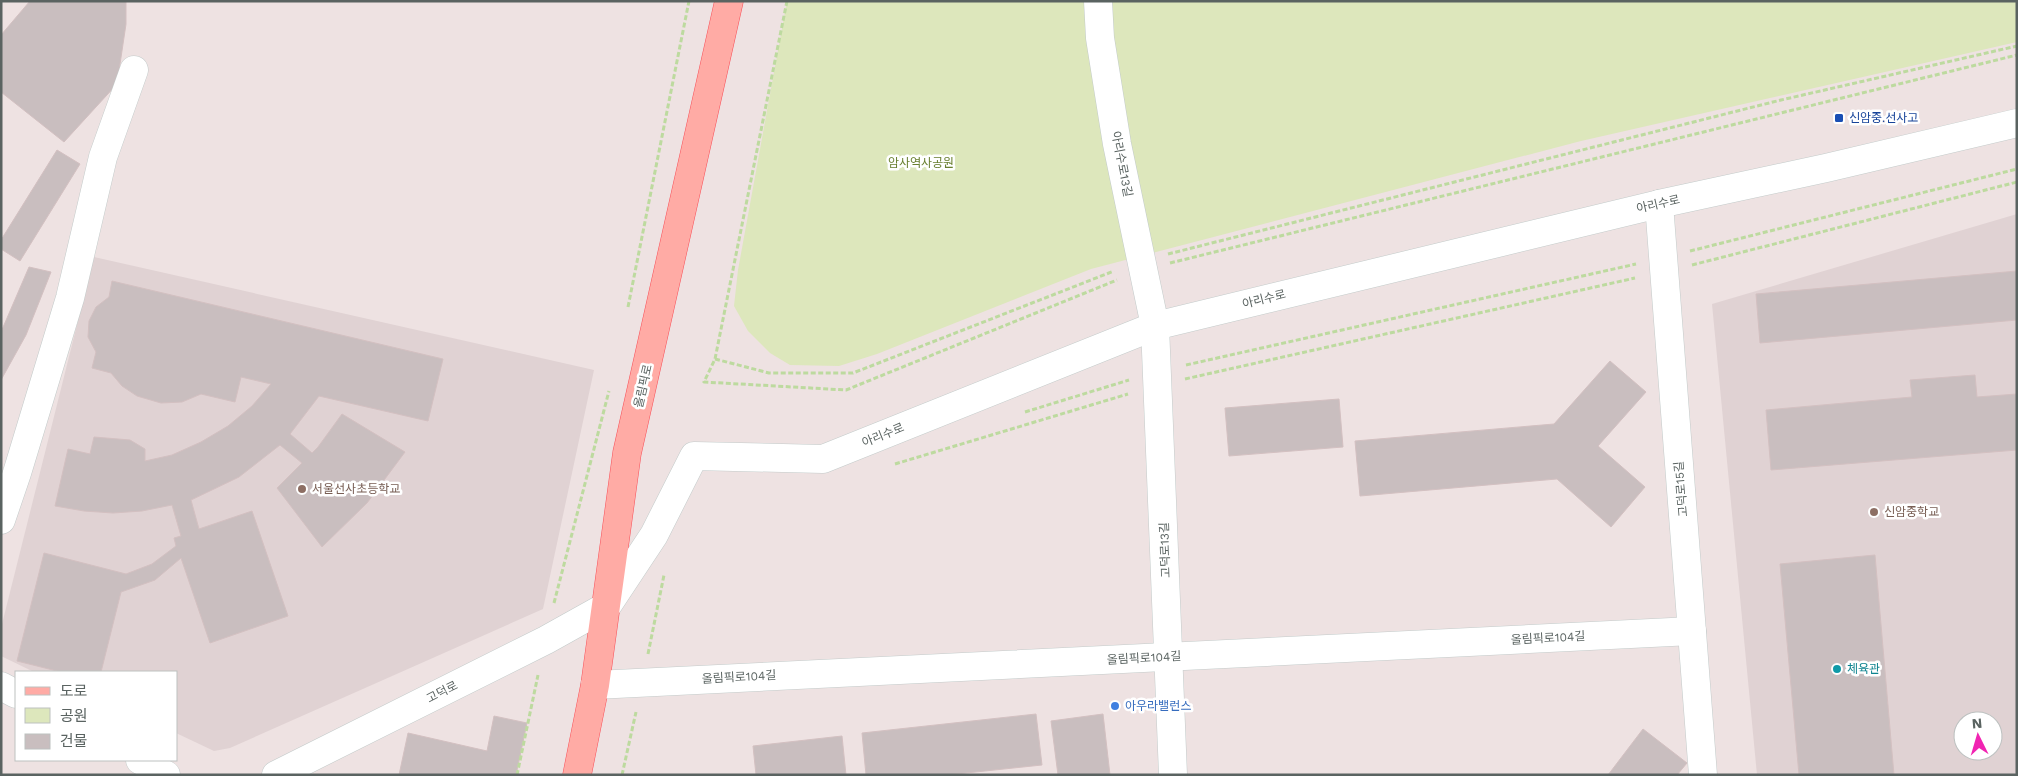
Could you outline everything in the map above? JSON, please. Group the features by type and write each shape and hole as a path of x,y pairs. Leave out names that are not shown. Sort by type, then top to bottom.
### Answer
{"main road":[{"name":"올림픽로","path":"577,775 595,685 627,453 729,1"}],"street":[{"name":"아리수로13길","path":"1098,1 1100,38 1117,144 1155,326"},
{"path":"1,520 20,464 70,298 103,157 134,70"},
{"name":"아리수로","path":"607,606 654,535 694,456 823,459 1155,326 1659,204 1826,168 2017,123"},
{"name":"고덕로15길","path":"1659,204 1703,775"},
{"name":"고덕로13길","path":"1155,326 1170,656 1173,775"},
{"name":"고덕로","path":"276,775 546,640 607,606"},
{"name":"올림픽로104길","path":"595,685 1692,631"},
{"path":"1,686 15,693"},
{"path":"142,761 166,775"}],"path":[{"path":"627,311 689,1"},
{"path":"787,1 715,359 704,382 846,390 1142,265 2017,55"},
{"path":"715,359 769,373 854,373 1142,265 1781,100 2017,46"},
{"path":"892,464 1157,378 1663,265 2017,169"},
{"path":"1016,414 1157,378 1663,265 2017,182"},
{"path":"517,775 563,565 610,387"}],"shaded area":[{"name":"신암중학교","path":"2017,214 2017,775 1757,775 1712,304"},
{"name":"서울선사초등학교","path":"94,257 594,370 543,609 230,748 214,751 178,734 178,671 32,671 1,656 1,628"}],"green space":[{"name":"암사역사공원","path":"787,1 2017,1 2017,42 1581,141 1091,269 877,354 839,366 790,365 770,353 748,331 734,306 738,270"}],"building":[{"path":"30,1 126,1 126,24 117,84 64,142 1,92 1,35"},
{"path":"57,150 80,164 20,261 1,249 1,240"},
{"path":"29,267 51,272 26,335 1,380 1,332"},
{"path":"2017,271 2017,320 1760,343 1756,294"},
{"path":"112,281 443,359 428,421 319,396 290,434 312,453 342,414 405,452 367,503 322,547 277,488 302,463 280,445 239,477 191,500 199,529 252,511 288,616 210,643 181,558 155,580 121,592 101,671 57,671 17,661 44,553 126,574 152,564 176,546 174,538 181,536 172,505 142,511 113,513 55,506 68,449 90,454 94,437 130,440 145,449 145,461 172,455 201,442 228,426 252,406 271,384 241,377 235,402 201,394 182,402 161,403 137,396 122,386 111,373 92,368 96,352 88,337 89,321 96,307 109,297"},
{"path":"1610,361 1646,392 1598,446 1645,487 1611,527 1557,479 1360,496 1355,441 1554,424"},
{"path":"1975,375 1977,397 2017,394 2017,450 1771,470 1766,410 1912,397 1910,380"},
{"path":"1339,399 1343,447 1229,456 1225,408"},
{"name":"체육관","path":"1875,555 1894,775 1799,775 1780,564"},
{"path":"1036,714 1042,765 947,775 866,775 862,733"},
{"path":"1103,714 1110,775 1058,775 1051,721"},
{"path":"494,716 527,723 516,775 399,775 408,733 487,751"},
{"path":"1643,729 1687,763 1677,775 1608,775"},
{"path":"842,736 846,775 756,775 753,746"}],"place":[{"name":"신암중.선사고","path":"1839,118"},
{"name":"서울선사초등학교","path":"302,489"},
{"name":"신암중학교","path":"1874,512"},
{"name":"체육관","path":"1837,669"},
{"name":"아우라밸런스","path":"1115,706"}]}
